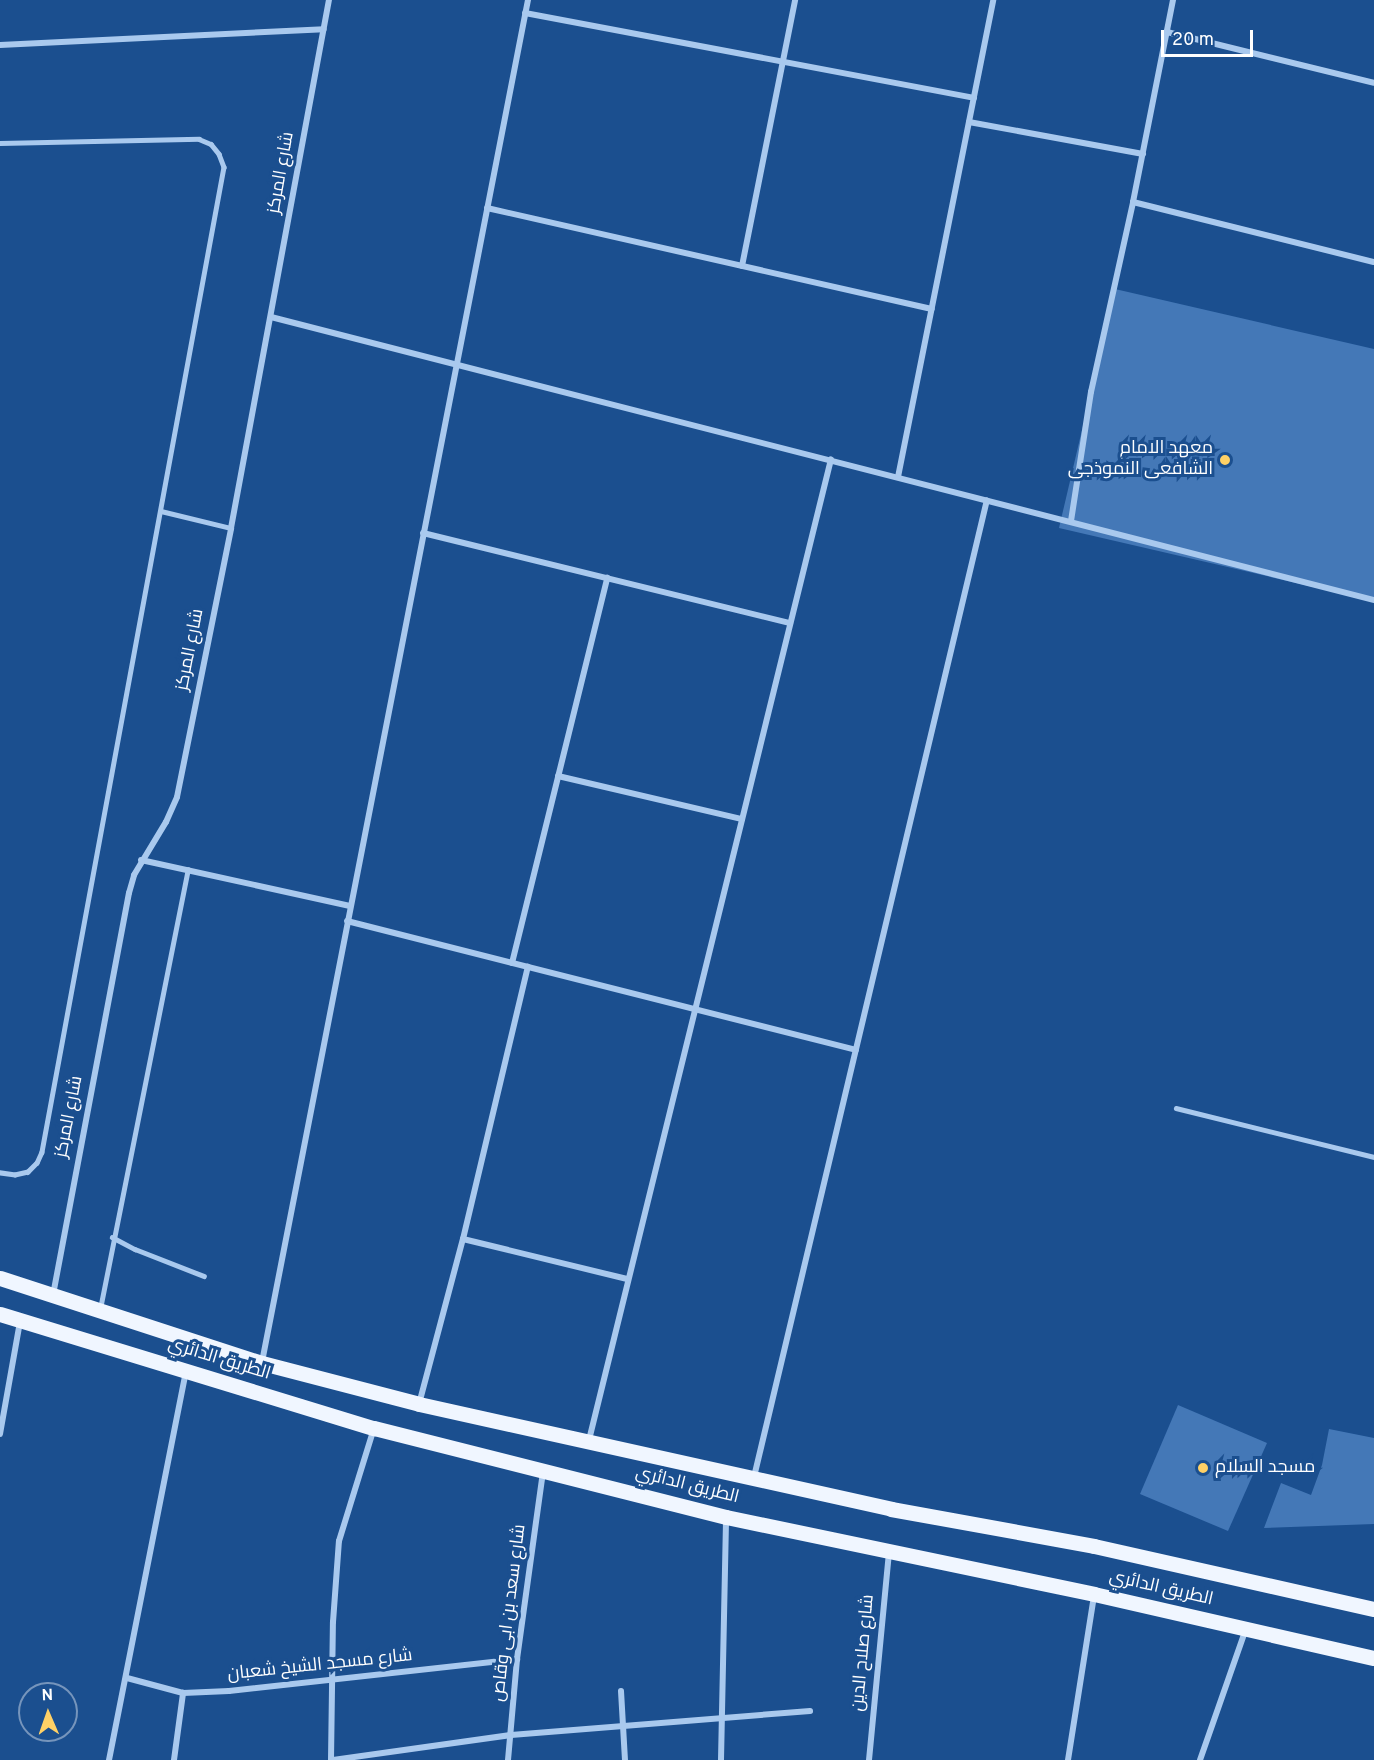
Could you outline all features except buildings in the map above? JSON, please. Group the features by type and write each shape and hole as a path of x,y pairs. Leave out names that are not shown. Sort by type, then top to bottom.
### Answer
{"main road":[{"name":"الطريق الدائري","path":"0,1278 262,1363 419,1404 588,1444 891,1509 1094,1546 1373,1607"},
{"name":"الطريق الدائري","path":"0,1314 374,1428 726,1516 1094,1593 1374,1658"}],"street":[{"name":"شارع المركز","path":"53,1295 129,893 141,860 166,822 177,797 231,528 329,0"},
{"path":"262,1363 528,0"},
{"path":"742,266 795,0"},
{"path":"898,477 993,0"},
{"path":"1071,521 1091,392 1133,202 1173,0"},
{"path":"525,14 974,98"},
{"path":"0,45 324,29"},
{"path":"1167,32 1374,83"},
{"path":"969,122 1143,154"},
{"path":"1133,202 1374,262"},
{"path":"487,208 932,309"},
{"path":"271,317 1374,600"},
{"path":"588,1444 831,459"},
{"path":"754,1478 987,500"},
{"path":"423,533 790,623"},
{"path":"512,963 607,578"},
{"path":"558,776 742,819"},
{"path":"141,860 350,906"},
{"path":"347,921 856,1050"},
{"path":"419,1404 463,1239 528,967"},
{"path":"463,1239 627,1279"},
{"path":"0,1434 20,1321"},
{"path":"109,1760 186,1371"},
{"path":"374,1428 339,1541 334,1599 332,1760 511,1735 721,1720 810,1711"},
{"name":"شارع سعد بن ابى وقاص","path":"508,1760 517,1659 543,1469"},
{"path":"721,1760 726,1516"},
{"name":"شارع صلاح الدين","path":"870,1760 889,1549"},
{"path":"1068,1760 1094,1593"},
{"path":"1200,1760 1247,1629"},
{"name":"شارع مسجد الشيخ شعبان","path":"127,1678 183,1693 229,1691 517,1659"},
{"path":"621,1691 625,1760"},
{"path":"174,1760 183,1693"}],"lane":[{"path":"0,143 199,139 211,144 219,154 224,167 42,1152 37,1163 28,1172 15,1175 0,1173"},
{"path":"162,511 231,528"},
{"path":"99,1311 112,1237 188,870"},
{"path":"1176,1108 1374,1157"},
{"path":"112,1237 135,1249 204,1276"}],"place":[{"name":"معهد الامام الشافعى النموذجى","path":"1225,460"},
{"name":"مسجد السلام","path":"1203,1468"}]}
